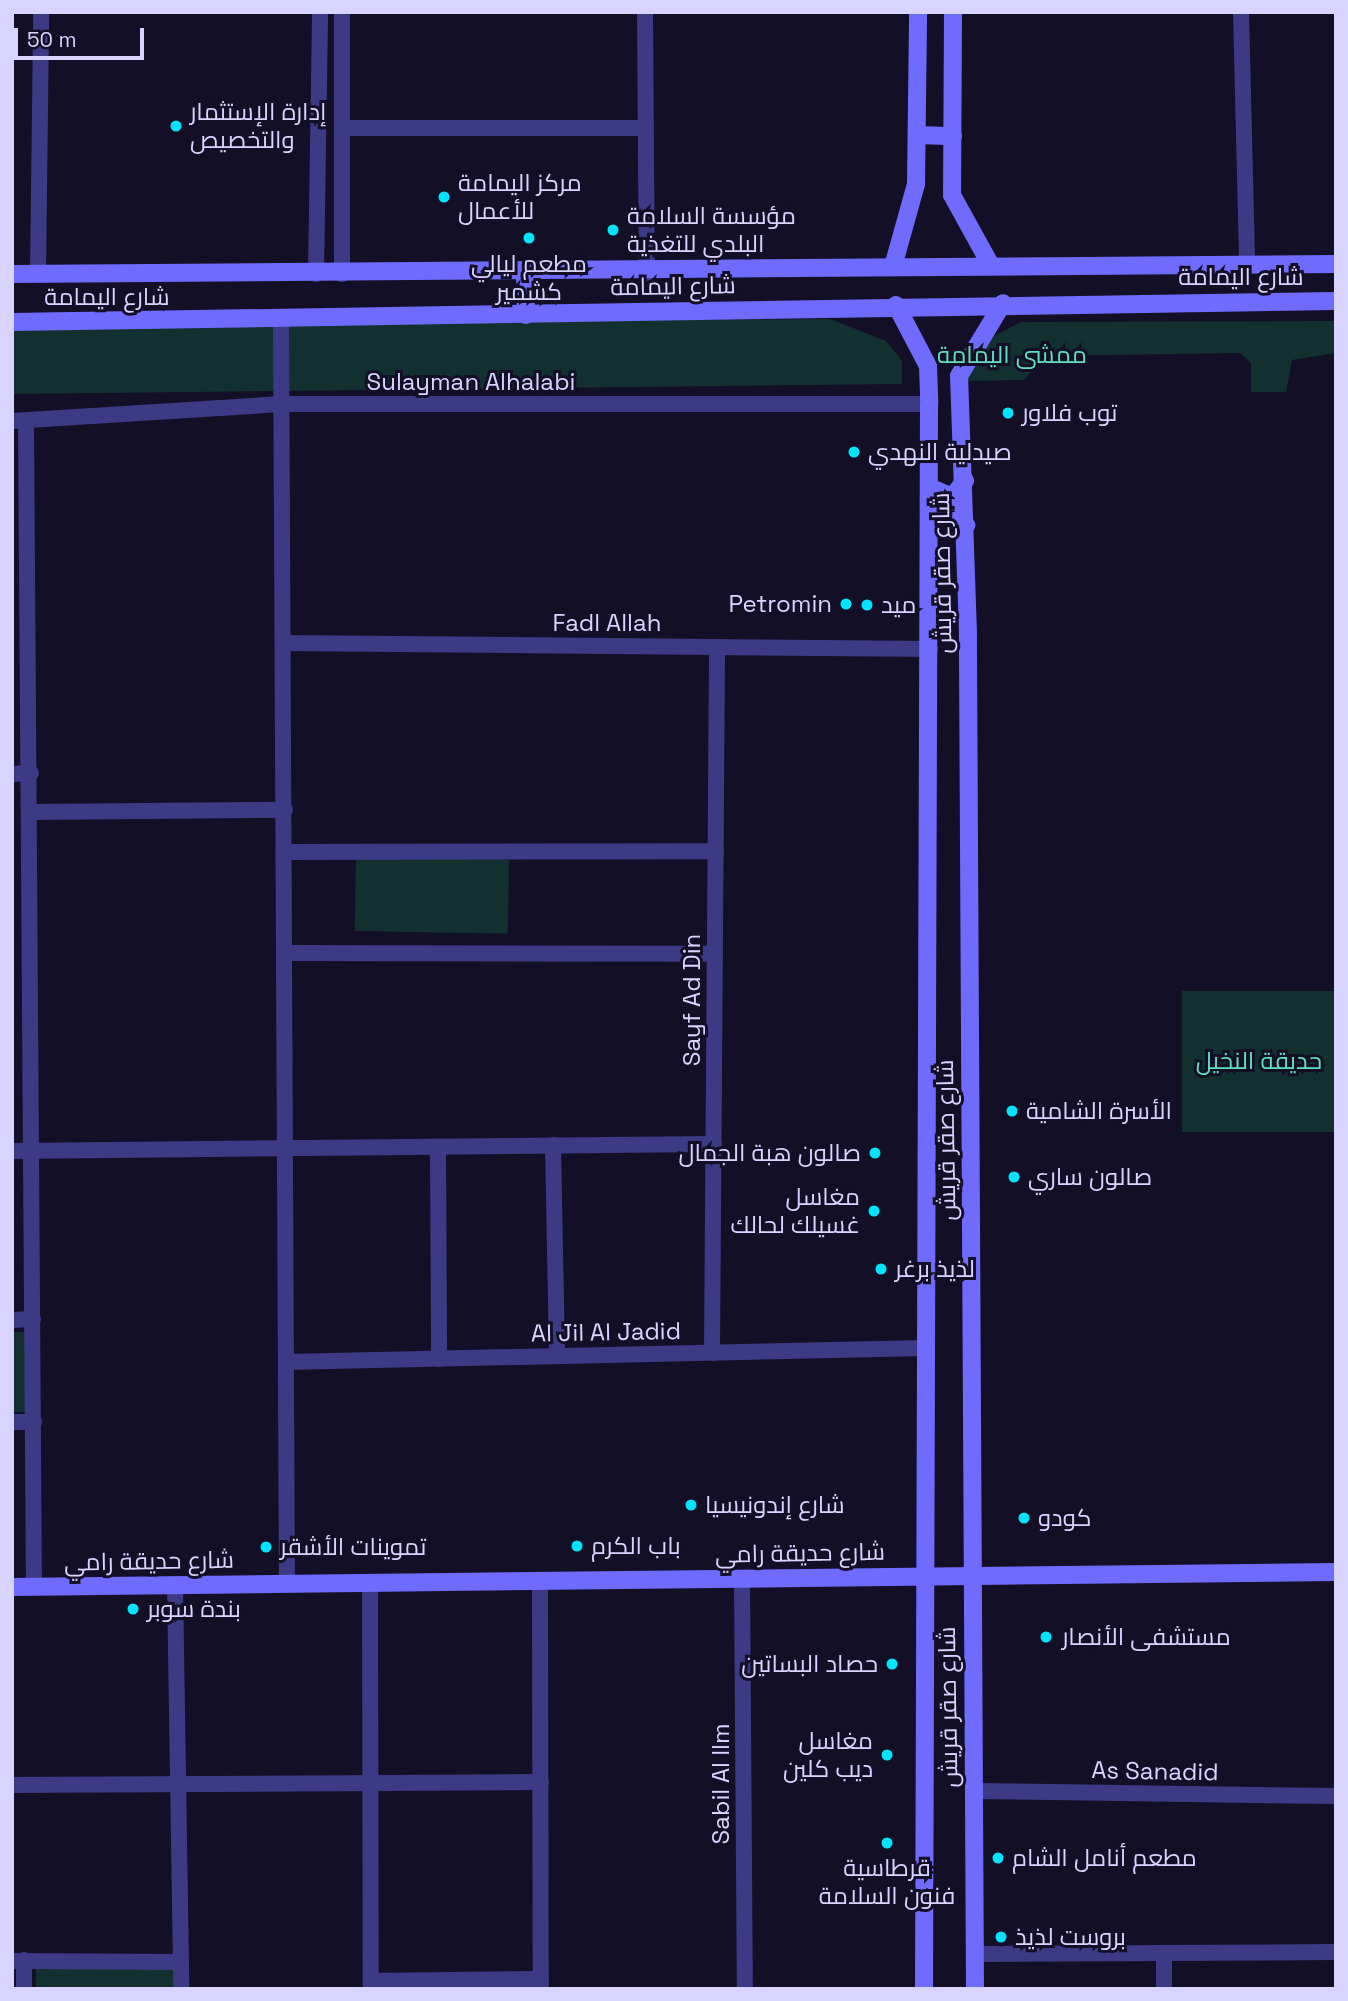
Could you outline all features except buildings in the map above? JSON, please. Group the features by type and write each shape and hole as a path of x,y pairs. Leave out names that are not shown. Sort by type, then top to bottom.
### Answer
{"street":[{"path":"38,274 41,12"},
{"path":"316,274 320,12"},
{"path":"342,12 342,274"},
{"path":"645,12 647,273"},
{"path":"894,263 916,184 918,12"},
{"path":"953,12 951,195 989,262"},
{"path":"1241,12 1247,264"},
{"path":"342,128 646,128"},
{"path":"918,135 953,136"},
{"name":"شارع اليمامة","path":"12,274 647,273 989,262 1336,264"},
{"path":"525,274 526,315"},
{"name":"شارع اليمامة","path":"12,321 281,321 895,305 1336,301"},
{"name":"شارع صقر قريش","path":"975,1989 970,1576 966,525 959,376 1003,303"},
{"name":"شارع صقر قريش","path":"895,305 928,366 929,404 925,1989"},
{"path":"281,321 284,404 287,1584"},
{"name":"Sulayman Alhalabi","path":"19,421 284,404 929,404"},
{"path":"19,421 29,582 34,1587"},
{"path":"929,487 951,498 965,481"},
{"path":"930,528 939,513 966,525"},
{"path":"12,582 29,582"},
{"name":"Fadl Allah","path":"284,643 930,649"},
{"name":"Sayf Ad Din","path":"712,1353 717,647"},
{"path":"12,774 31,773"},
{"path":"31,812 285,810"},
{"path":"284,852 716,851"},
{"path":"284,953 715,954"},
{"path":"12,1151 714,1143"},
{"path":"553,1145 557,1356"},
{"path":"438,1147 439,1359"},
{"path":"12,1320 33,1319"},
{"name":"Al Jil Al Jadid","path":"286,1362 927,1348"},
{"path":"12,1422 34,1422"},
{"name":"شارع حديقة رامي","path":"12,1587 1336,1572"},
{"name":"Sabil Al llm","path":"742,1579 745,1989"},
{"path":"370,1583 371,1985 541,1984 540,1581"},
{"path":"174,1585 181,1989"},
{"path":"12,1785 541,1782"},
{"name":"As Sanadid","path":"974,1791 1336,1797"},
{"path":"975,1955 1336,1952"},
{"path":"1164,1954 1164,1989"},
{"path":"24,1989 18,1960 180,1962"}],"green space":[{"name":"ممشى اليمامة","path":"830,319 886,341 902,361 902,384 12,394 12,324"},
{"name":"ممشى اليمامة","path":"1336,321 1336,353 1292,360 1286,392 1251,392 1251,363 1240,353 1045,356 1024,380 968,381 968,365 992,337 1021,322"},
{"path":"356,857 509,860 508,934 355,931"},
{"name":"حديقة النخيل","path":"1182,991 1336,991 1336,1132 1182,1132"},
{"path":"12,1332 27,1332 27,1412 12,1412"},
{"path":"36,1966 176,1966 176,1989 36,1989"}],"place":[{"name":"إدارة الإستثمار والتخصيص","path":"176,126"},
{"name":"مركز اليمامة للأعمال","path":"444,197"},
{"name":"مؤسسة السلامة البلدي للتغذية","path":"613,230"},
{"name":"مطعم ليالي كشمير","path":"529,238"},
{"name":"توب فلاور","path":"1008,413"},
{"name":"صيدلية النهدي","path":"854,452"},
{"name":"Petromin","path":"846,604"},
{"name":"ميد","path":"867,605"},
{"name":"الأسرة الشامية","path":"1012,1111"},
{"name":"صالون هبة الجمال","path":"875,1153"},
{"name":"صالون ساري","path":"1014,1177"},
{"name":"مغاسل غسيلك لحالك","path":"874,1211"},
{"name":"لذيذ برغر","path":"881,1269"},
{"name":"شارع إندونيسيا","path":"691,1505"},
{"name":"كودو","path":"1024,1518"},
{"name":"باب الكرم","path":"577,1546"},
{"name":"تموينات الأشقر","path":"266,1547"},
{"name":"بندة سوبر","path":"133,1609"},
{"name":"مستشفى الأنصار","path":"1046,1637"},
{"name":"حصاد البساتين","path":"892,1664"},
{"name":"مغاسل ديب كلين","path":"887,1755"},
{"name":"قرطاسية فنون السلامة","path":"887,1843"},
{"name":"مطعم أنامل الشام","path":"998,1858"},
{"name":"بروست لذيذ","path":"1001,1937"}]}
